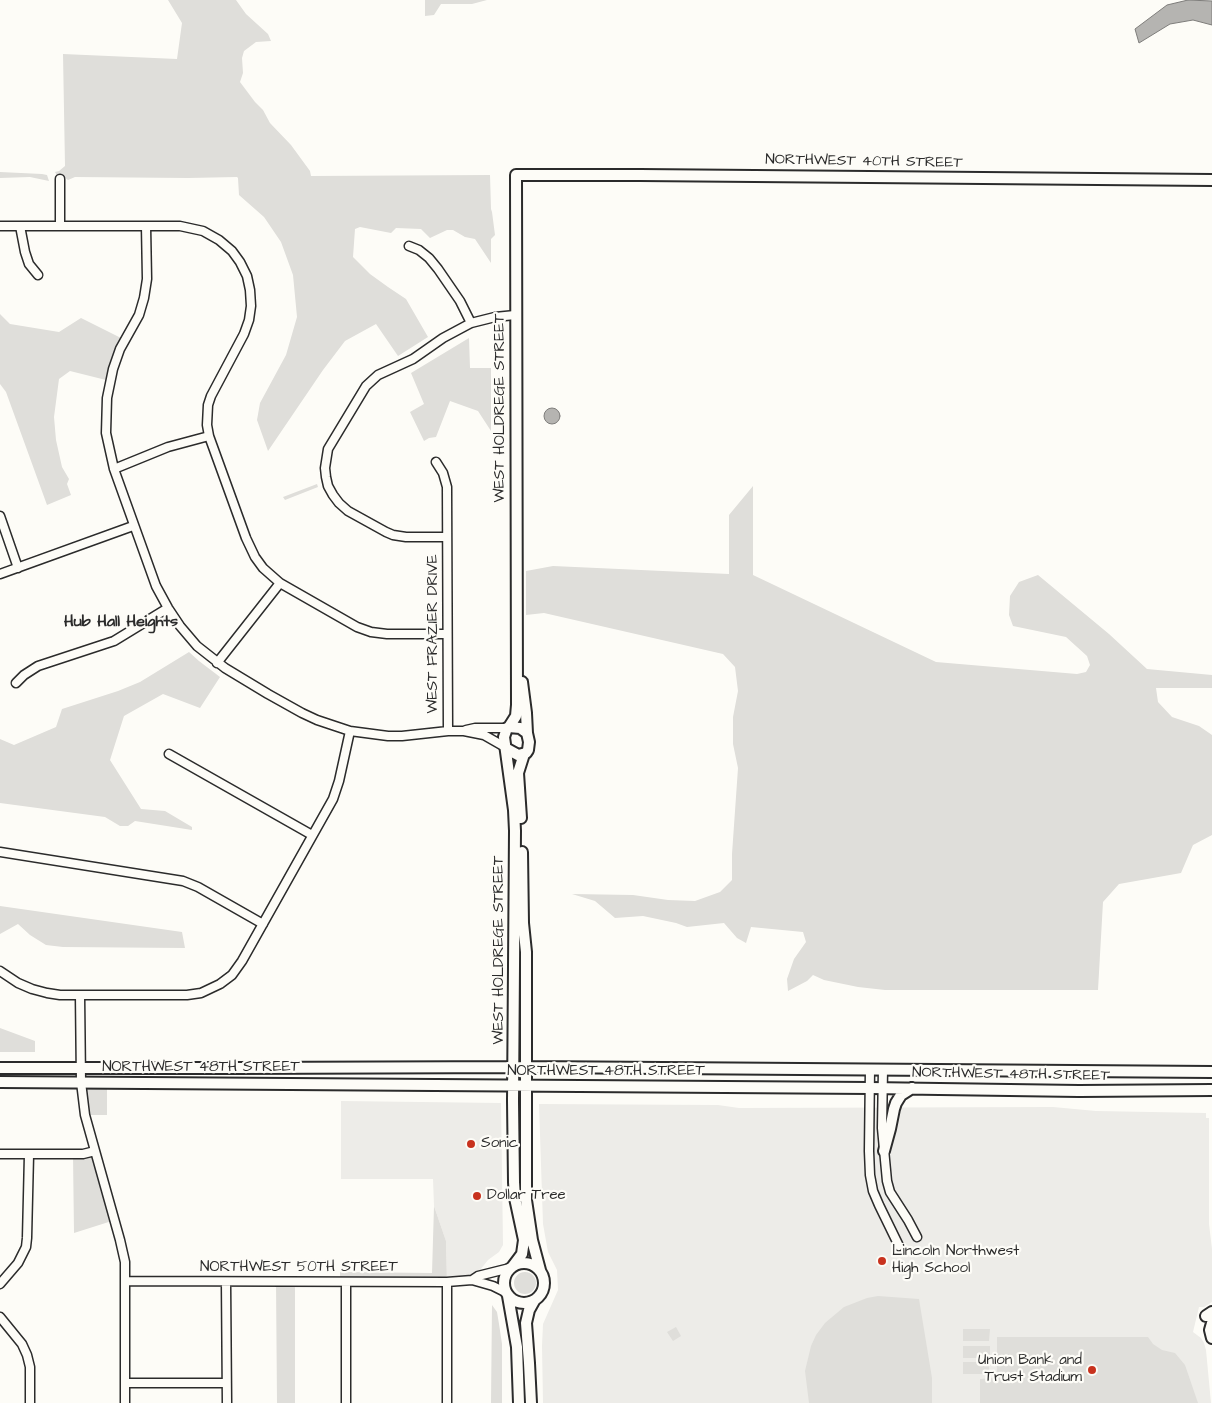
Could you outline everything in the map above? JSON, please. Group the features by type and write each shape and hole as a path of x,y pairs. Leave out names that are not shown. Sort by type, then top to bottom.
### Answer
{"main road":[{"name":"NORTHWEST 40TH STREET","path":"516,175 1212,180"},
{"name":"WEST HOLDREGE STREET","path":"508,727 517,712 516,175"},
{"name":"WEST HOLDREGE STREET","path":"518,641 527,733"},
{"path":"508,727 520,728 527,733 529,747 524,754 514,754 506,748 504,737 508,727"},
{"name":"WEST HOLDREGE STREET","path":"506,748 515,831 514,1086 516,1198 524,1240 522,1254 511,1267"},
{"name":"WEST HOLDREGE STREET","path":"524,754 518,778 523,923 526,952 527,1212 540,1270"},
{"name":"NORTHWEST 48TH STREET","path":"0,1068 527,1067 1212,1072"},
{"name":"NORTHWEST 48TH STREET","path":"0,1082 912,1088 1079,1091 1212,1090"},
{"path":"884,1151 896,1103 902,1095 912,1088"},
{"path":"519,1403 517,1347 504,1287 506,1274 511,1267 518,1264 530,1264 540,1270 544,1279 543,1292 534,1301 529,1310 526,1323 531,1403"},
{"path":"507,1294 523,1304 534,1301"},
{"path":"1210,1317 1212,1338"}],"street":[{"path":"60,179 60,226"},
{"path":"0,226 180,226 198,229 212,236 232,251 247,276 251,306 249,320 244,334 210,396 207,414 209,436 250,548 263,568 280,583 350,624 364,630 387,634 447,634"},
{"path":"20,226 29,264 38,275"},
{"path":"146,226 144,298 117,359 107,398 106,433 114,469 156,586 183,630 217,663 302,713 318,720 350,731 394,736 464,731 484,735 506,748"},
{"path":"409,246 419,250 438,269 460,301 471,323"},
{"path":"447,537 406,537 393,535 348,511 339,503 328,486 326,458 328,449 366,386 372,380 386,371 413,359 443,338 471,323 495,317 516,315"},
{"path":"114,469 168,447 209,436"},
{"name":"WEST FRAZIER DRIVE","path":"436,462 443,473 446,487 448,731"},
{"path":"0,516 18,568"},
{"path":"0,574 133,526"},
{"path":"217,663 280,583"},
{"path":"16,684 24,675 38,666 114,641 168,608"},
{"path":"464,731 475,728 508,727"},
{"path":"0,971 18,983 32,989 60,995 187,995 201,993 215,987 236,970 336,794 350,731"},
{"path":"169,754 312,835"},
{"path":"0,852 177,879 198,887 263,924"},
{"path":"80,995 80,1067 85,1115 125,1262 125,1403"},
{"path":"870,1069 870,1175 879,1206 899,1246"},
{"path":"883,1070 882,1128 885,1167 890,1192 917,1237"},
{"path":"0,1154 83,1154 95,1151"},
{"path":"0,1284 18,1263 26,1247 29,1154"},
{"name":"NORTHWEST 50TH STREET","path":"472,1280 478,1276 511,1267"},
{"name":"NORTHWEST 50TH STREET","path":"125,1281 447,1282 472,1280 493,1286 507,1294"},
{"path":"226,1282 227,1403"},
{"path":"346,1282 346,1403"},
{"path":"447,1282 447,1403"},
{"path":"0,1318 22,1344 27,1354 30,1367 30,1403"},
{"path":"125,1383 226,1383"}],"shaded area":[{"path":"168,0 236,0 246,14 268,34 271,41 256,42 244,51 242,58 243,73 240,82 263,110 270,123 291,145 310,171 311,176 490,175 491,209 495,235 491,239 491,263 475,239 465,237 453,230 447,230 430,238 421,229 396,228 391,233 360,227 355,229 353,257 370,274 406,299 428,337 398,356 376,324 345,341 268,451 257,420 260,403 286,355 297,317 293,275 281,242 264,217 239,195 238,178 75,177 68,180 64,177 58,177 55,172 65,166 63,54 177,59 182,23"},
{"path":"425,0 487,0 472,4 441,4 434,15 425,16"},
{"path":"1188,0 1212,1 1212,25 1193,20 1170,24 1139,43 1135,29 1167,5"},
{"path":"0,172 42,174 47,175 49,181 30,177 0,178"},
{"path":"0,314 10,324 59,332 81,318 125,340 110,381 70,371 59,379 54,417 56,440 62,467 69,479 67,484 71,495 47,505 6,392 0,384"},
{"path":"469,338 470,368 491,368 491,431 478,411 450,401 436,437 424,441 410,412 424,404 411,373"},
{"path":"552,408 560,416 552,424 544,416"},
{"path":"317,484 318,487 285,500 283,497"},
{"path":"753,486 753,575 936,662 1077,674 1086,672 1090,665 1087,656 1066,637 1013,626 1009,615 1010,596 1019,582 1038,575 1109,634 1147,669 1212,675 1212,688 1156,688 1158,702 1172,717 1199,726 1212,735 1212,835 1193,845 1181,873 1119,884 1103,902 1098,990 885,990 824,980 813,975 807,981 788,991 787,979 794,959 806,942 803,932 751,927 746,943 737,938 724,923 687,927 643,916 615,918 595,901 572,894 633,895 668,900 695,901 720,892 732,880 738,768 733,744 733,717 738,691 735,667 723,654 544,613 526,615 526,571 553,566 729,574 729,515"},
{"path":"189,652 220,677 200,708 163,694 124,716 110,760 141,809 165,811 192,827 192,830 135,821 128,826 120,826 105,817 0,803 0,739 14,745 56,727 62,709 140,682"},
{"path":"0,906 182,932 185,948 63,947 46,945 30,935 18,924 0,934"},
{"path":"0,1028 35,1041 35,1052 0,1052"},
{"path":"81,1082 107,1082 107,1115 85,1115"},
{"path":"341,1101 501,1103 503,1245 499,1252 488,1260 472,1280 447,1282 446,1241 434,1206 433,1179 341,1179"},
{"name":"Lincoln Northwest High School","path":"539,1104 718,1105 739,1108 1053,1107 1096,1111 1206,1113 1206,1118 1209,1118 1209,1224 1212,1249 1212,1302 1204,1307 1199,1307 1193,1332 1201,1338 1206,1350 1211,1403 543,1403 543,1324 558,1290 557,1270 548,1252 543,1224"},
{"path":"95,1151 115,1220 74,1233 73,1155"},
{"path":"434,1206 446,1241 447,1282 340,1282 340,1272 432,1273"},
{"path":"525,1272 533,1275 536,1283 533,1291 525,1294 517,1291 514,1283 517,1275"},
{"path":"276,1282 295,1282 295,1403 277,1403"},
{"path":"878,1296 919,1299 932,1378 932,1403 809,1403 805,1371 811,1346 816,1335 825,1323 844,1307"},
{"path":"492,1305 497,1312 502,1344 502,1403 491,1403"},
{"path":"676,1327 681,1336 673,1341 667,1332"},
{"path":"963,1329 990,1329 989,1341 963,1341"},
{"name":"Union Bank and Trust Stadium","path":"997,1337 1148,1337 1153,1344 1162,1350 1175,1353 1185,1365 1198,1403 980,1403 980,1379 993,1378 997,1375"},
{"path":"963,1346 990,1346 990,1358 963,1358"},
{"path":"963,1362 989,1362 989,1374 963,1374"}],"place":[{"name":"Sonic","path":"471,1144"},
{"name":"Dollar Tree","path":"477,1196"},
{"name":"Lincoln Northwest High School","path":"882,1261"},
{"name":"Union Bank and Trust Stadium","path":"1092,1370"}],"district":[{"name":"Hub Hall Heights","path":"121,623"}]}
